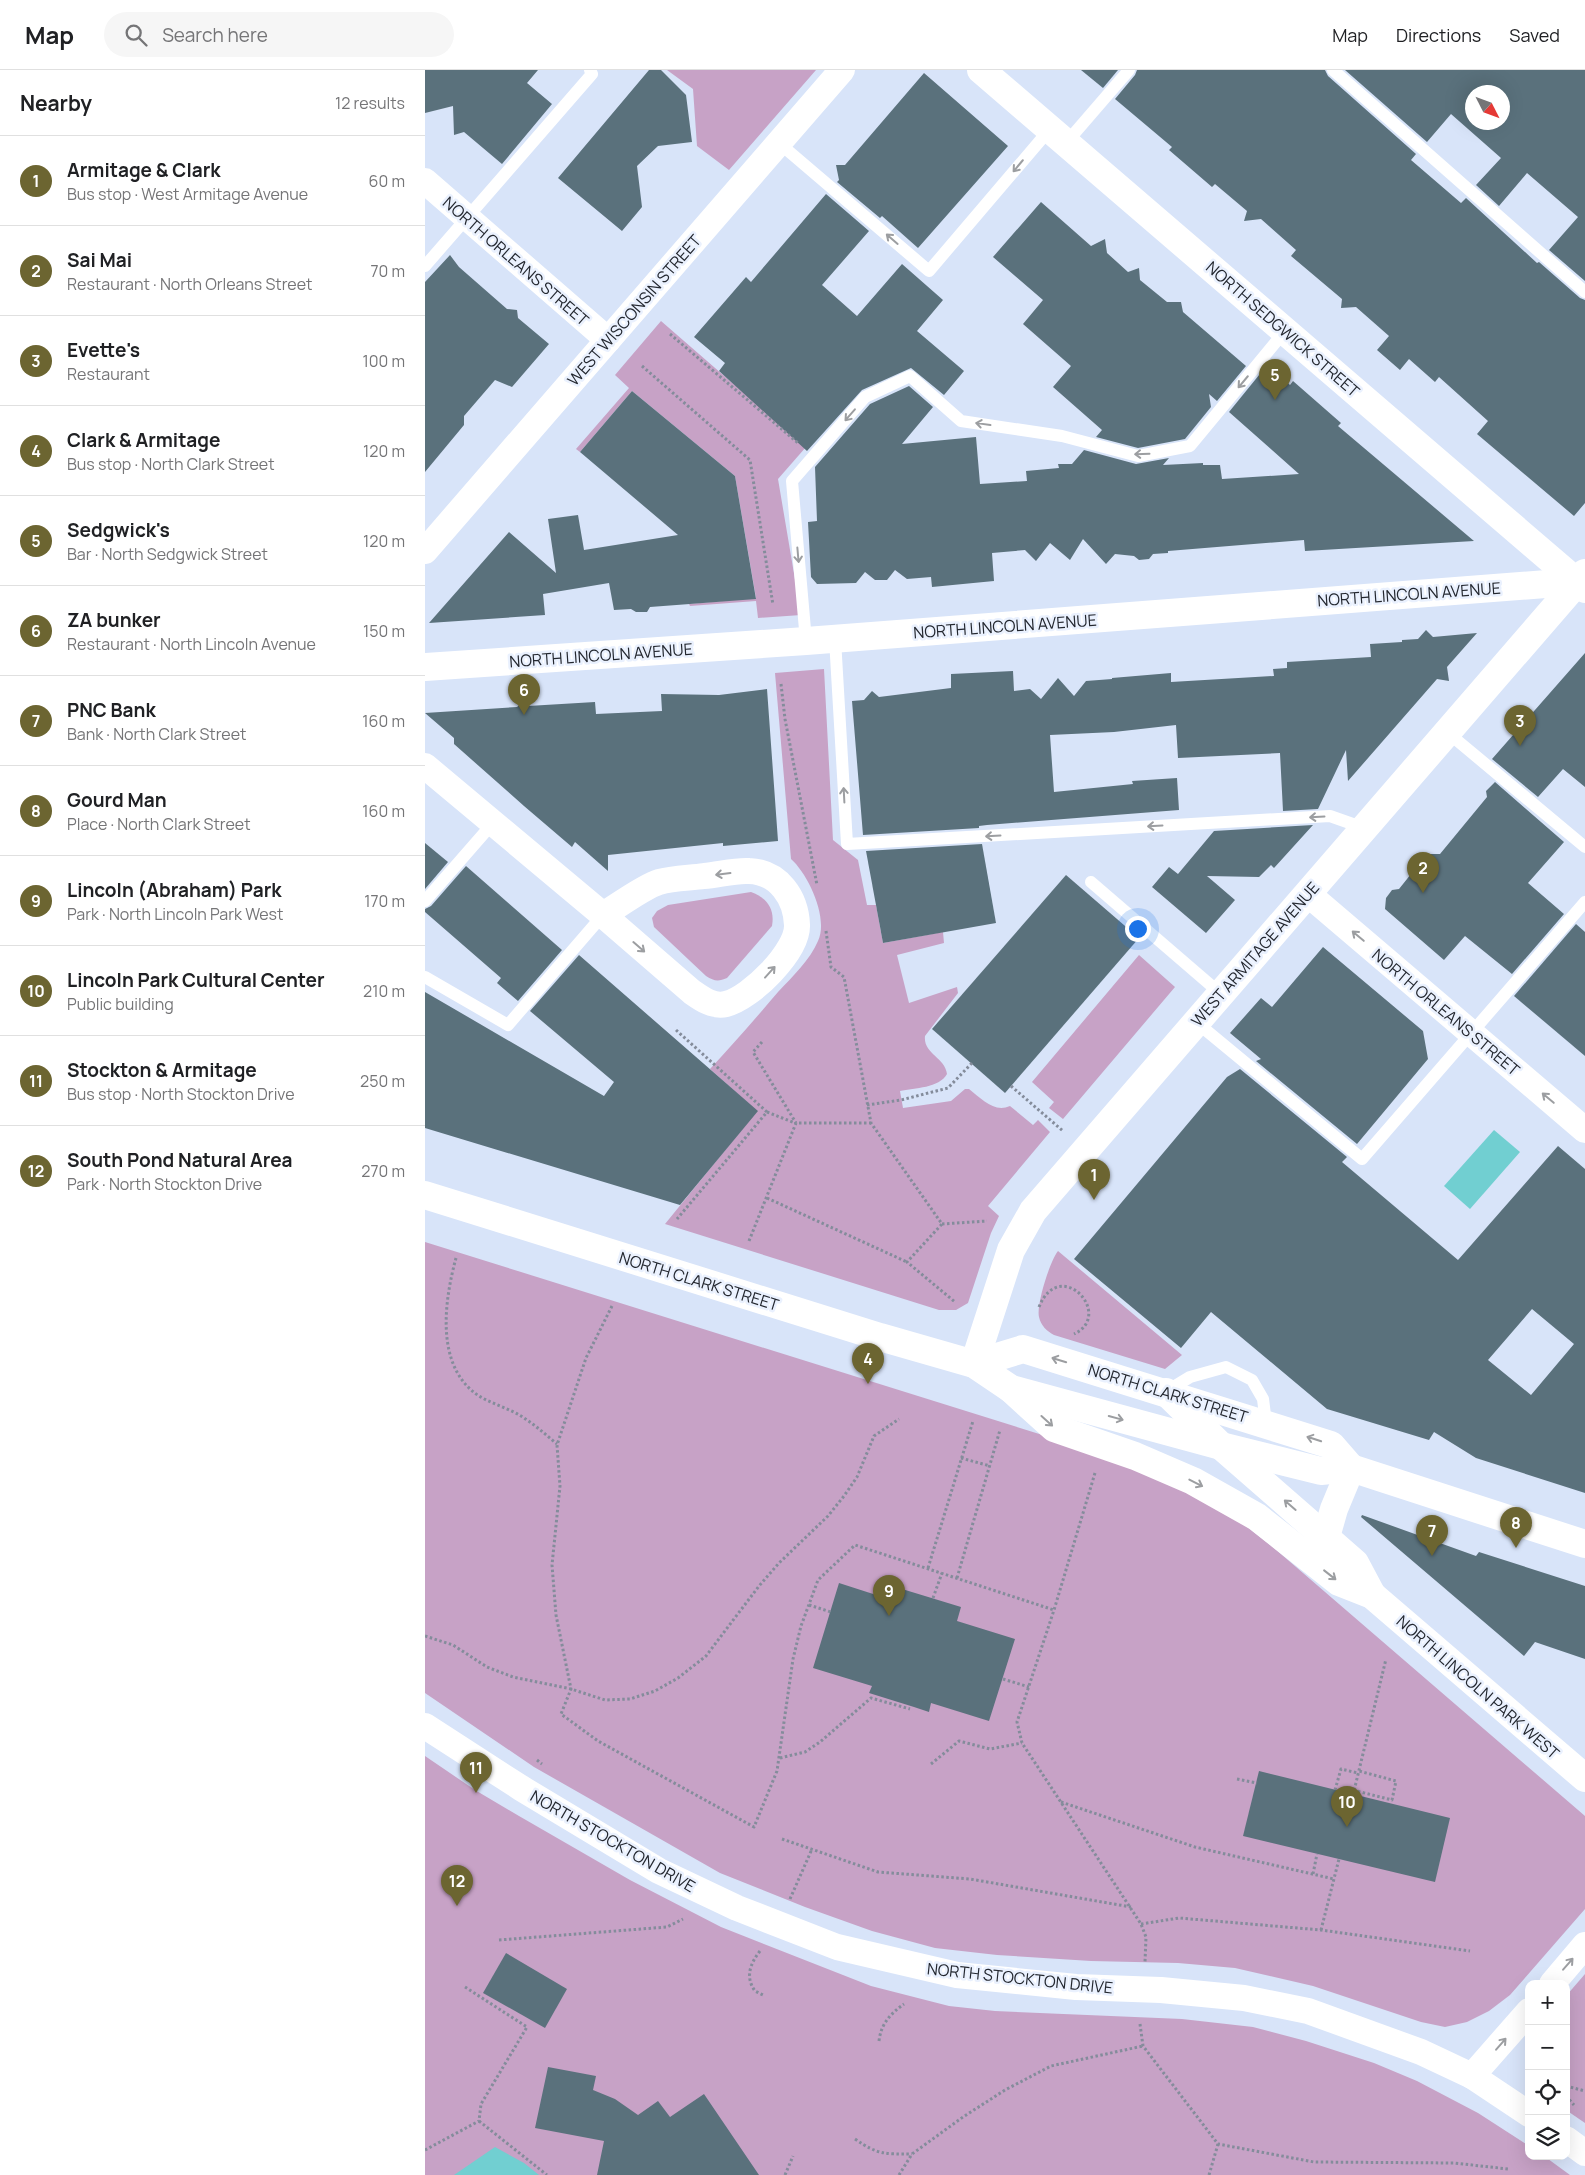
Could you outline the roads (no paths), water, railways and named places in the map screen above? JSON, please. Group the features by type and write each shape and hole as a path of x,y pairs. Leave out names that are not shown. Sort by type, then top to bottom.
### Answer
{"main road":[{"name":"NORTH SEDGWICK STREET","path":"981,70 1285,331 1583,581"},
{"name":"NORTH LINCOLN AVENUE","path":"425,667 835,639 1583,581"},
{"name":"WEST ARMITAGE AVENUE","path":"974,1364 1011,1250 1033,1211 1447,732 1583,581"},
{"name":"NORTH CLARK STREET","path":"425,1195 871,1334 974,1364 1011,1389 1321,1471 1351,1468 1585,1544"},
{"name":"NORTH CLARK STREET","path":"974,1364 1023,1348 1331,1445 1351,1468"},
{"name":"NORTH LINCOLN PARK WEST","path":"1011,1389 1054,1428 1135,1456 1193,1481 1257,1517 1339,1582 1372,1595 1585,1778"},
{"name":"NORTH LINCOLN PARK WEST","path":"1165,1392 1221,1446 1355,1563 1372,1595"},
{"path":"1326,1537 1334,1509 1351,1468"}],"street":[{"name":"WEST WISCONSIN STREET","path":"425,551 842,70"},
{"name":"NORTH ORLEANS STREET","path":"425,182 608,340"},
{"path":"425,766 603,915 691,992 706,1002 725,1005 743,998 770,974 789,949 797,927 794,903 783,885 768,876 750,870 658,882 603,915"},
{"name":"NORTH ORLEANS STREET","path":"1308,894 1585,1130"},
{"name":"NORTH STOCKTON DRIVE","path":"425,1726 521,1788 659,1871 737,1908 837,1948 957,1975 1076,1987 1161,1990 1244,1998 1308,2011 1421,2052 1472,2076 1525,2111"},
{"path":"1555,1980 1585,1945"},
{"path":"1472,2076 1525,2016"},
{"path":"1570,2142 1585,2154"}],"lane":[{"path":"425,266 592,74 590,70"},
{"path":"779,143 929,271 1058,136 1129,70"},
{"path":"1333,70 1585,292"},
{"path":"806,641 792,481 865,397 910,376 961,421 1062,436 1139,456 1190,446 1285,331"},
{"path":"835,639 847,844 1330,816 1364,828"},
{"path":"1447,732 1585,848"},
{"path":"425,901 493,823"},
{"path":"1091,882 1221,994"},
{"path":"1196,1022 1362,1159 1585,902"},
{"path":"425,978 508,1025 603,915"},
{"path":"1165,1392 1190,1377 1226,1367 1252,1380 1263,1400 1265,1423"}],"place":[{"name":"Sedgwick's","path":"1275,400"},
{"name":"ZA bunker","path":"524,715"},
{"name":"Evette's","path":"1520,746"},
{"name":"Sai Mai","path":"1423,893"},
{"name":"Armitage & Clark","path":"1094,1200"},
{"name":"Clark & Armitage","path":"868,1384"},
{"name":"Gourd Man","path":"1516,1548"},
{"name":"PNC Bank","path":"1432,1556"},
{"name":"Lincoln (Abraham) Park","path":"889,1616"},
{"name":"Stockton & Armitage","path":"476,1793"},
{"name":"Lincoln Park Cultural Center","path":"1347,1827"},
{"name":"South Pond Natural Area","path":"457,1906"}]}
